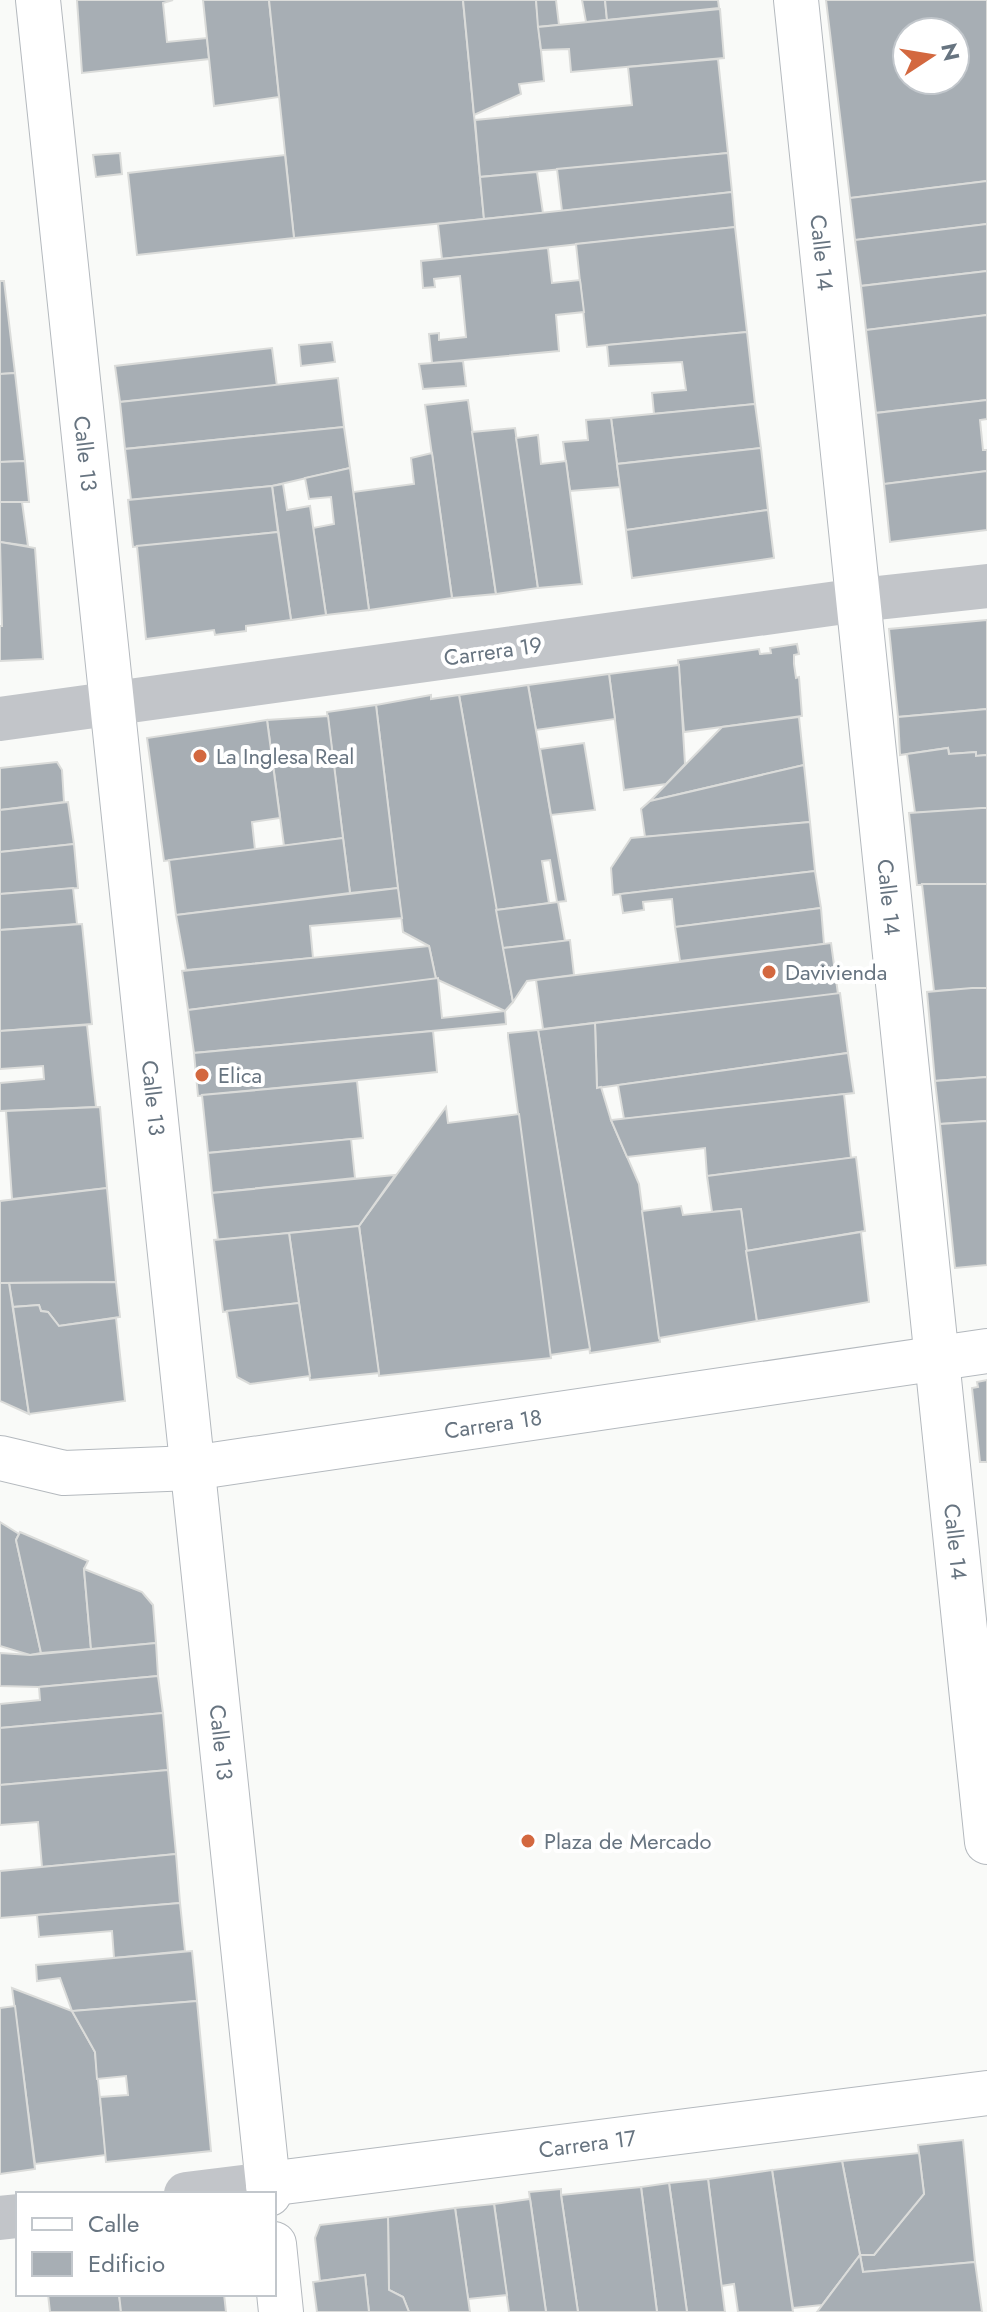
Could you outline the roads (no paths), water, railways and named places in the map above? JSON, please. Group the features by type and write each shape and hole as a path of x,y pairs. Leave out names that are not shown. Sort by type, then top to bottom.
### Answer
{"street":[{"name":"Calle 13","path":"38,0 268,2189"},
{"name":"Calle 14","path":"796,0 987,1842"},
{"name":"Carrera 19","path":"0,719 859,600 987,586"},
{"name":"Carrera 18","path":"0,1458 64,1473 192,1468 987,1351"},
{"name":"Carrera 17","path":"219,2192 268,2189 987,2093"},
{"path":"276,2263 281,2312"}],"place":[{"name":"La Inglesa Real","path":"200,756"},
{"name":"Davivienda","path":"769,972"},
{"name":"Elica","path":"202,1075"},
{"name":"Plaza de Mercado","path":"528,1841"}]}
